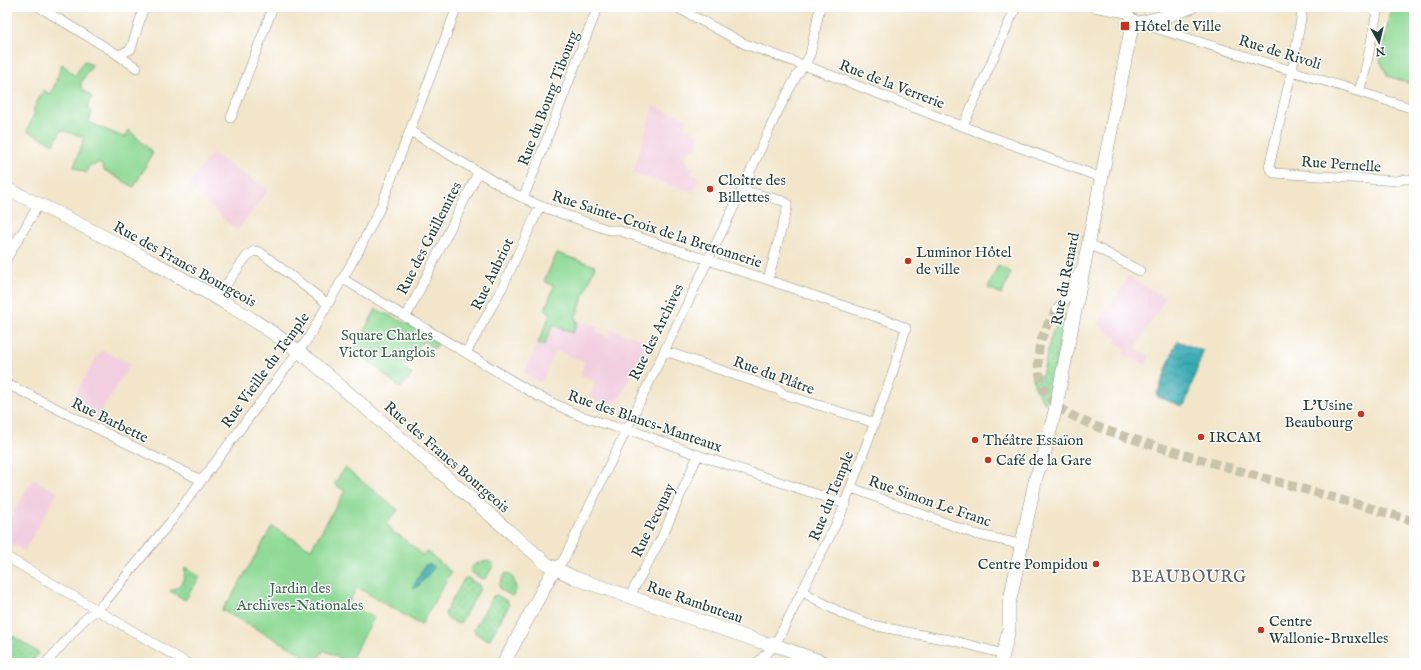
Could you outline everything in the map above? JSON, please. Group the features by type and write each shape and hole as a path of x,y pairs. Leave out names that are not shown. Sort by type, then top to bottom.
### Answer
{"street":[{"path":"39,7 119,55 137,68"},
{"path":"119,55 130,49 144,7"},
{"path":"231,118 273,7"},
{"name":"Rue Vieille du Temple","path":"46,663 83,621 104,603 172,520 292,358 299,351 343,279 381,206 457,7"},
{"name":"Rue du Bourg Tibourg","path":"523,198 598,7"},
{"name":"Rue de la Verrerie","path":"676,7 745,44 1102,178"},
{"name":"Rue des Archives","path":"504,663 550,576 564,559 742,190 775,117 796,75 804,66 810,55 820,7"},
{"path":"963,126 1016,7"},
{"name":"Rue de Rivoli","path":"1093,7 1126,14 1139,23 1292,67 1414,109"},
{"path":"1139,23 1167,16 1191,7"},
{"path":"1292,67 1303,7"},
{"path":"1359,91 1365,72 1378,7"},
{"name":"Rue du Renard","path":"1002,658 1009,629 1009,604 1036,477 1044,455 1055,411 1130,35 1133,27 1139,23"},
{"name":"Rue Pernelle","path":"1292,67 1269,167 1274,173 1397,181 1414,179"},
{"name":"Rue Sainte-Croix de la Bretonnerie","path":"410,132 478,173 540,206 589,224 610,230 617,230 708,260 906,328"},
{"name":"Rue des Guillemites","path":"406,317 478,173"},
{"name":"Rue des Francs Bourgeois","path":"7,189 80,224 217,297 299,351 519,541 547,564 556,569"},
{"path":"742,190 787,203 768,280"},
{"path":"7,258 39,204"},
{"name":"Rue Aubriot","path":"466,353 502,288 540,206"},
{"path":"1088,243 1140,271"},
{"path":"217,297 247,256 254,251 260,252 328,304"},
{"path":"1057,309 1067,298 1085,256"},
{"name":"Rue des Blancs-Manteaux","path":"343,279 543,399 578,415 846,504"},
{"name":"Rue du Temple","path":"758,663 776,645 846,504 891,378 906,328"},
{"name":"Rue du Plâtre","path":"665,351 779,390 783,394 866,420 874,424"},
{"name":"Rue Barbette","path":"7,384 201,480"},
{"name":"Rue Pecquay","path":"631,596 662,537 698,455"},
{"name":"Rue Simon Le Franc","path":"852,488 975,534 1023,543"},
{"path":"7,557 187,663"},
{"name":"Rue Rambuteau","path":"556,569 575,578 761,642 776,645 825,663"},
{"path":"803,592 843,614 872,624 951,640 1002,658"}],"shaded area":[{"path":"653,106 688,119 684,129 699,133 696,148 689,150 685,156 688,164 695,167 691,174 698,176 694,192 633,173"},
{"path":"212,153 268,190 237,231 188,185"},
{"path":"1128,276 1165,298 1135,349 1149,356 1146,365 1123,355 1125,348 1114,342 1116,338 1097,324 1121,290"},
{"path":"578,321 598,327 596,332 608,337 611,329 646,341 619,400 607,405 590,398 596,381 580,375 584,362 556,351 541,383 524,373 538,343 544,345 553,325 573,333"},
{"path":"101,350 131,364 96,419 69,405"},
{"path":"33,479 58,492 24,551 7,541 7,523"}],"green space":[{"path":"1391,7 1414,7 1414,85 1388,76 1380,61"},
{"path":"84,61 92,65 81,83 81,87 92,97 87,108 92,112 89,122 125,138 129,130 153,153 134,187 104,170 103,166 98,163 93,166 90,164 86,173 74,167 84,137 61,130 54,144 27,131 35,112 33,110 43,90 51,95 62,64 75,76"},
{"path":"557,253 595,266 575,319 578,321 573,333 553,325 544,345 538,343 551,313 545,310 554,286 544,281"},
{"path":"998,266 1011,272 1002,294 988,288"},
{"name":"Square Charles Victor Langlois","path":"376,309 416,328 438,344 434,349 424,341 422,342 402,366 412,375 400,388 354,349"},
{"path":"1065,313 1050,392 1046,402 1044,403 1034,386 1033,375 1042,375 1052,333"},
{"name":"Jardin des Archives-Nationales","path":"345,468 398,510 386,524 391,528 392,532 399,535 423,555 427,551 451,572 421,625 357,587 348,604 374,618 349,663 324,650 316,663 299,663 303,656 302,654 222,610 229,601 272,527 311,549 345,491 334,484"},
{"path":"488,561 492,563 493,566 486,578 482,579 471,572 470,569 475,564"},
{"path":"185,567 200,577 185,600 170,591 182,582"},
{"path":"509,573 516,586 515,594 512,596 500,589 499,585 505,574"},
{"path":"468,578 479,585 480,589 461,622 458,624 446,617 445,613 464,579"},
{"path":"497,595 508,602 509,605 490,639 487,640 475,633 474,629 493,596"},
{"path":"7,632 39,653 30,663 7,663"}],"water":[{"path":"1178,341 1203,351 1185,404 1182,406 1158,397 1157,394"},
{"path":"429,564 434,568 417,588 413,587 425,565"}],"tunnel":[{"path":"1057,309 1040,342 1038,367 1042,383 1049,397 1057,406 1068,413 1096,427 1126,437 1414,521"}],"place":[{"name":"Hôtel de Ville","path":"1125,26"},
{"name":"Cloître des Billettes","path":"710,189"},
{"name":"Luminor Hôtel de ville","path":"908,261"},
{"name":"L'Usine Beaubourg","path":"1361,414"},
{"name":"IRCAM","path":"1201,437"},
{"name":"Théâtre Essaïon","path":"975,440"},
{"name":"Café de la Gare","path":"988,460"},
{"name":"Centre Pompidou","path":"1096,564"},
{"name":"Centre Wallonie-Bruxelles","path":"1261,630"}],"district":[{"name":"BEAUBOURG","path":"1189,576"}]}
